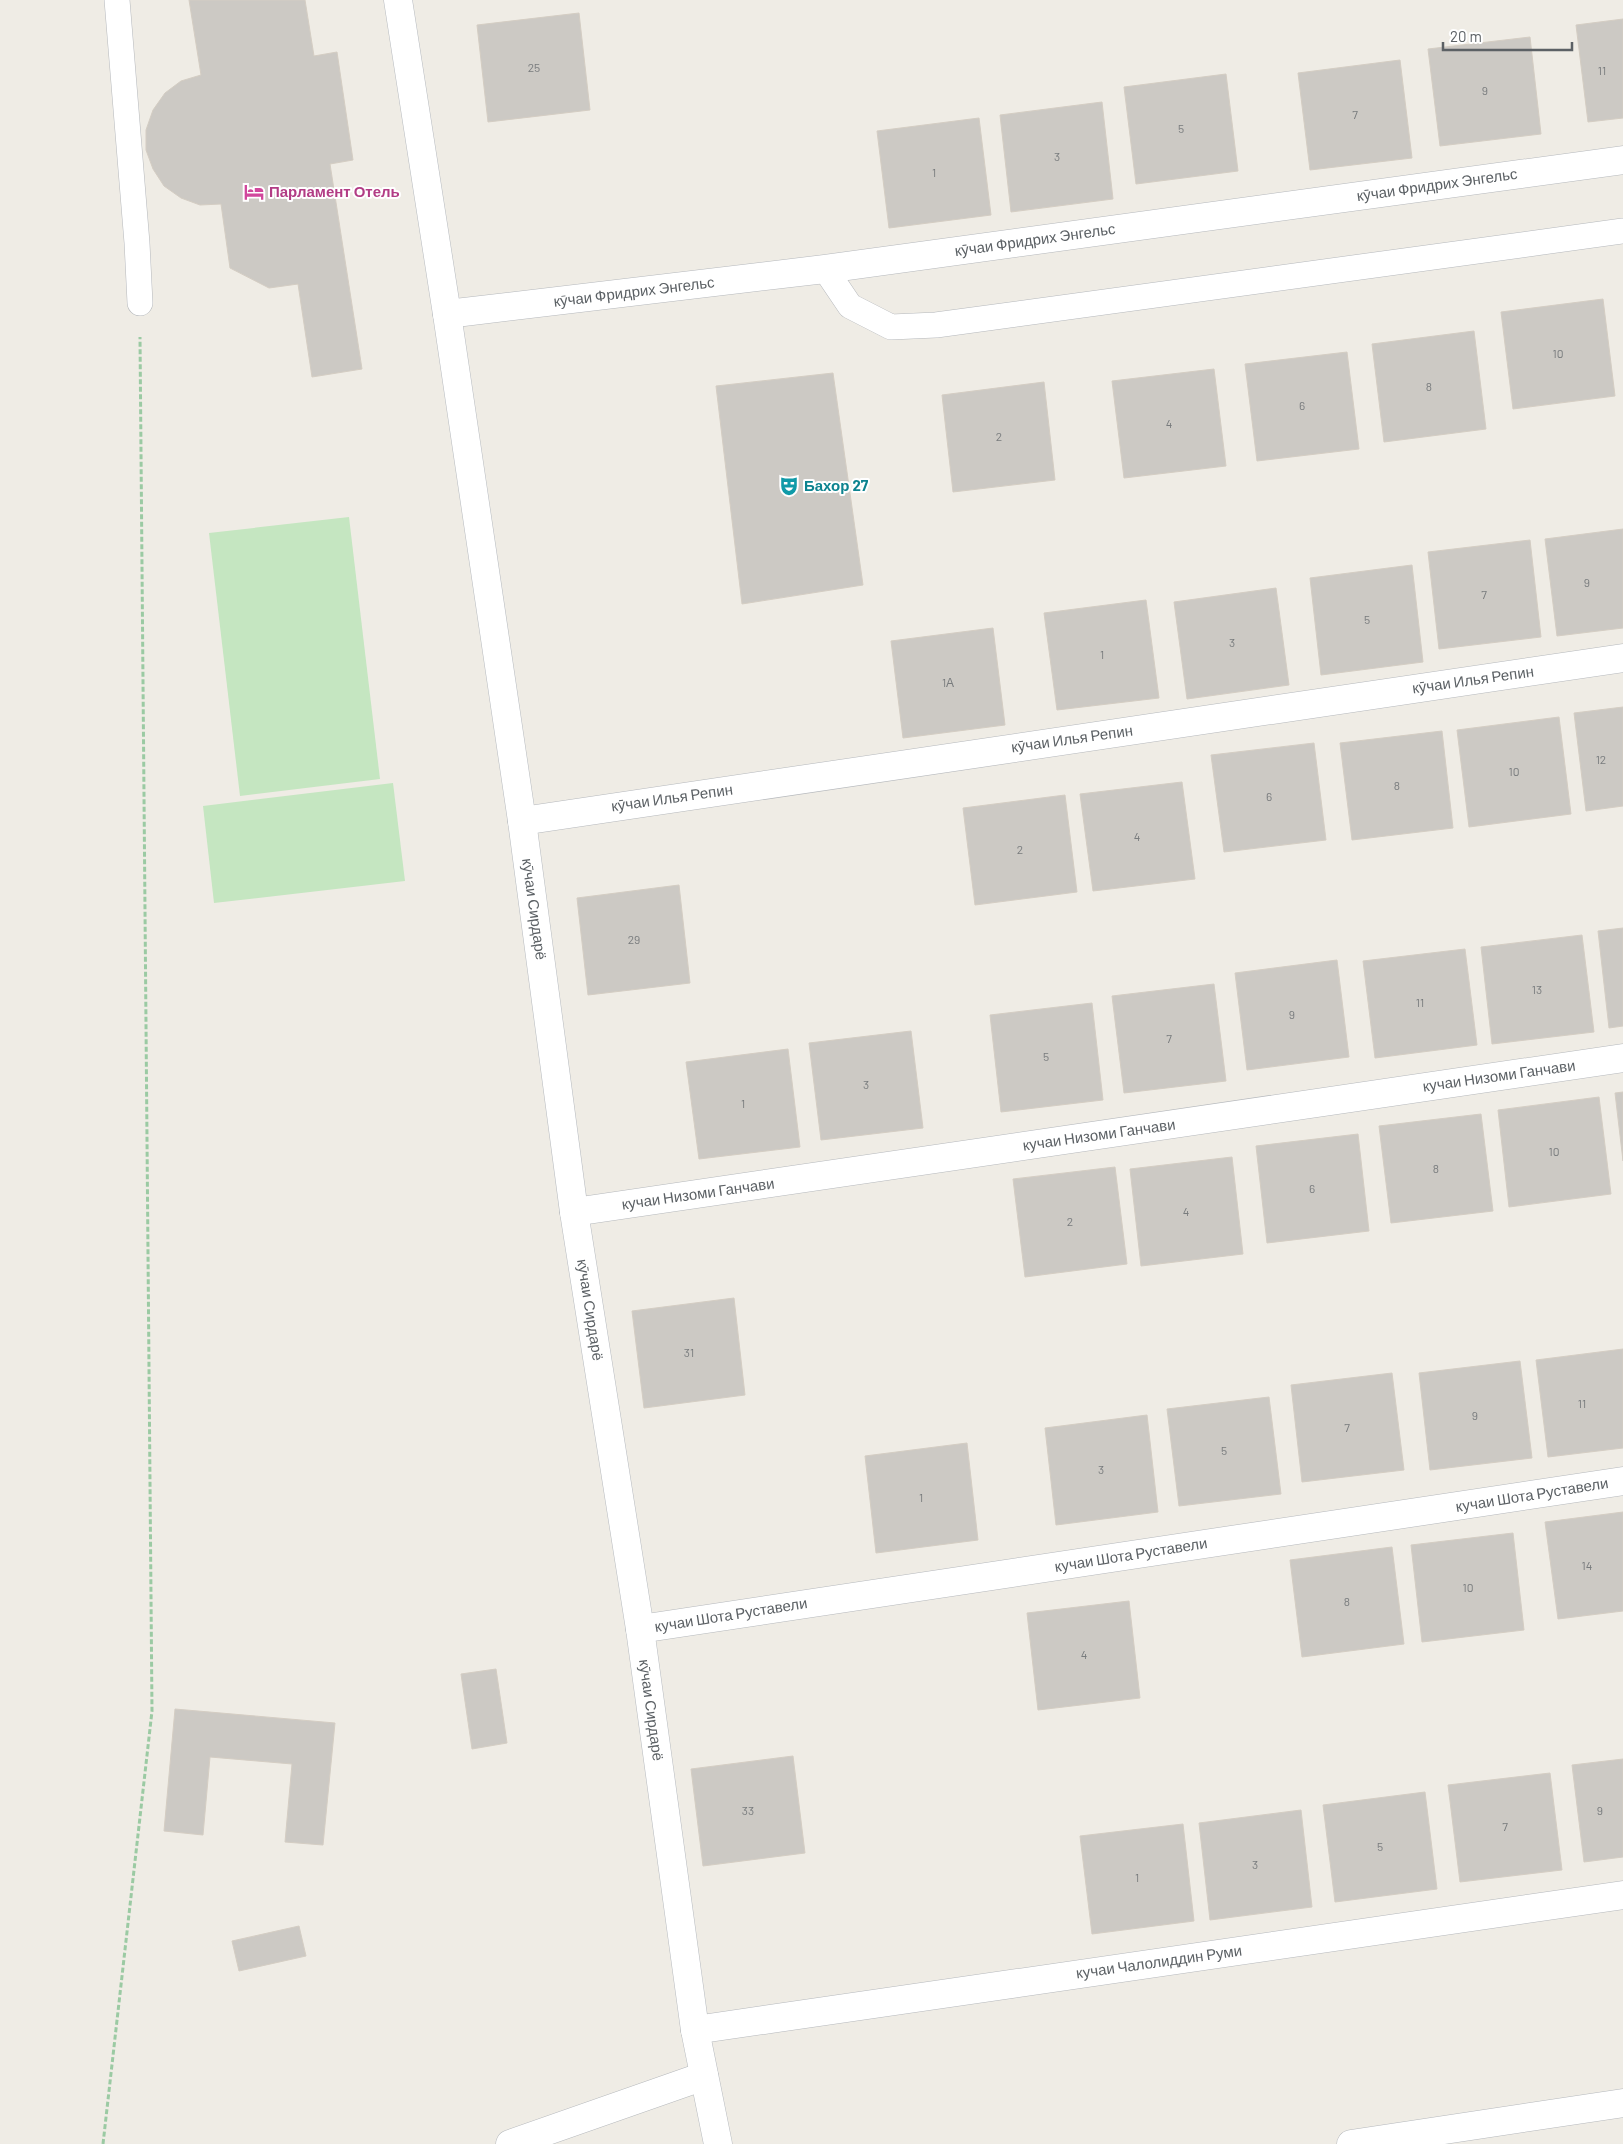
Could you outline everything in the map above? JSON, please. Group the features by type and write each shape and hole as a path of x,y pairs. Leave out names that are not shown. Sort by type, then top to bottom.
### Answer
{"street":[{"name":"кӯчаи Сирдарё","path":"398,0 447,314 522,821 574,1212 640,1629 695,2030 718,2144"},
{"name":"кӯчаи Фридрих Энгельс","path":"447,314 825,269 1623,160"},
{"name":"кӯчаи Илья Репин","path":"522,821 1623,658"},
{"name":"кучаи Низоми Ганчави","path":"574,1212 1623,1058"},
{"name":"кучаи Шота Руставели","path":"640,1629 1623,1482"},
{"name":"кучаи Чалолиддин Руми","path":"695,2030 1623,1894"},
{"path":"510,2144 704,2076"},
{"path":"1351,2144 1623,2103"}],"lane":[{"path":"117,0 137,243 140,303"},
{"path":"825,269 850,306 891,327 936,325 1623,231"}],"path":[{"path":"104,2144 152,1711 140,303"}],"green space":[{"path":"349,517 380,779 240,796 209,533"},
{"path":"393,783 405,881 214,903 203,806"}],"building":[{"name":"Парламент Отель","path":"189,0 305,0 314,56 337,52 353,160 330,164 362,369 312,377 298,284 269,288 230,268 221,204 200,205 181,198 164,186 153,169 146,150 146,130 153,110 165,93 181,81 201,75"},
{"path":"579,13 590,110 488,122 477,25"},
{"path":"1623,19 1623,118 1588,122 1576,25"},
{"path":"1530,37 1541,134 1440,146 1428,49"},
{"path":"1400,60 1412,158 1310,170 1298,73"},
{"path":"1226,74 1238,171 1136,184 1124,87"},
{"path":"1102,102 1113,199 1011,212 1000,115"},
{"path":"979,118 991,215 889,228 877,131"},
{"path":"1603,299 1615,396 1513,409 1501,312"},
{"path":"1474,331 1486,429 1384,442 1372,344"},
{"path":"1347,352 1359,449 1257,461 1245,364"},
{"path":"1214,369 1226,466 1124,478 1112,381"},
{"name":"Бахор 27","path":"833,373 863,585 742,604 716,386"},
{"path":"1044,382 1055,480 953,492 942,395"},
{"path":"1623,529 1623,628 1557,636 1545,539"},
{"path":"1530,540 1541,637 1439,649 1428,552"},
{"path":"1412,565 1423,662 1321,675 1310,578"},
{"path":"1276,588 1289,685 1187,699 1174,602"},
{"path":"1146,600 1159,698 1057,710 1044,613"},
{"path":"993,628 1005,725 903,738 891,641"},
{"path":"1623,707 1623,806 1586,811 1574,713"},
{"path":"1559,717 1571,814 1469,827 1457,730"},
{"path":"1442,731 1453,828 1352,840 1340,743"},
{"path":"1314,743 1326,840 1224,852 1211,755"},
{"path":"1182,782 1195,879 1093,891 1080,794"},
{"path":"1065,795 1077,892 975,905 963,808"},
{"path":"679,885 690,983 588,995 577,898"},
{"path":"1623,928 1623,1026 1609,1028 1598,931"},
{"path":"1582,935 1594,1032 1492,1044 1481,947"},
{"path":"1465,949 1477,1045 1375,1058 1363,961"},
{"path":"1337,960 1349,1057 1247,1070 1235,973"},
{"path":"1214,984 1226,1081 1124,1093 1112,996"},
{"path":"1092,1003 1103,1100 1001,1112 990,1015"},
{"path":"911,1031 923,1128 821,1140 809,1043"},
{"path":"788,1049 800,1147 699,1159 686,1062"},
{"path":"1623,1092 1623,1161 1615,1093"},
{"path":"1599,1097 1611,1194 1509,1207 1498,1110"},
{"path":"1481,1114 1493,1211 1391,1223 1379,1126"},
{"path":"1358,1134 1369,1231 1267,1243 1256,1146"},
{"path":"1232,1157 1243,1254 1141,1266 1130,1169"},
{"path":"1115,1167 1127,1264 1025,1277 1013,1179"},
{"path":"734,1298 745,1395 644,1408 632,1311"},
{"path":"1623,1349 1623,1448 1548,1457 1536,1360"},
{"path":"1520,1361 1532,1458 1430,1470 1419,1373"},
{"path":"1392,1373 1404,1470 1302,1482 1291,1385"},
{"path":"1269,1397 1281,1494 1179,1506 1167,1409"},
{"path":"1147,1415 1158,1512 1056,1525 1045,1428"},
{"path":"967,1443 978,1540 876,1553 865,1456"},
{"path":"1623,1512 1623,1611 1558,1619 1545,1522"},
{"path":"1513,1533 1524,1630 1422,1642 1411,1545"},
{"path":"1392,1547 1404,1644 1302,1657 1290,1560"},
{"path":"1129,1601 1140,1698 1038,1710 1027,1613"},
{"path":"496,1669 507,1743 472,1749 461,1674"},
{"path":"175,1709 335,1723 323,1845 285,1842 292,1764 210,1757 203,1835 164,1831"},
{"path":"793,1756 805,1853 703,1866 691,1769"},
{"path":"1623,1759 1623,1857 1584,1862 1572,1765"},
{"path":"1550,1773 1562,1870 1460,1882 1448,1785"},
{"path":"1425,1792 1437,1889 1335,1902 1323,1805"},
{"path":"1301,1810 1312,1907 1210,1920 1199,1823"},
{"path":"1183,1824 1194,1921 1092,1934 1080,1836"},
{"path":"299,1926 306,1956 239,1971 232,1941"}],"place":[{"name":"Парламент Отель","path":"254,192"},
{"name":"Бахор 27","path":"789,486"}]}
